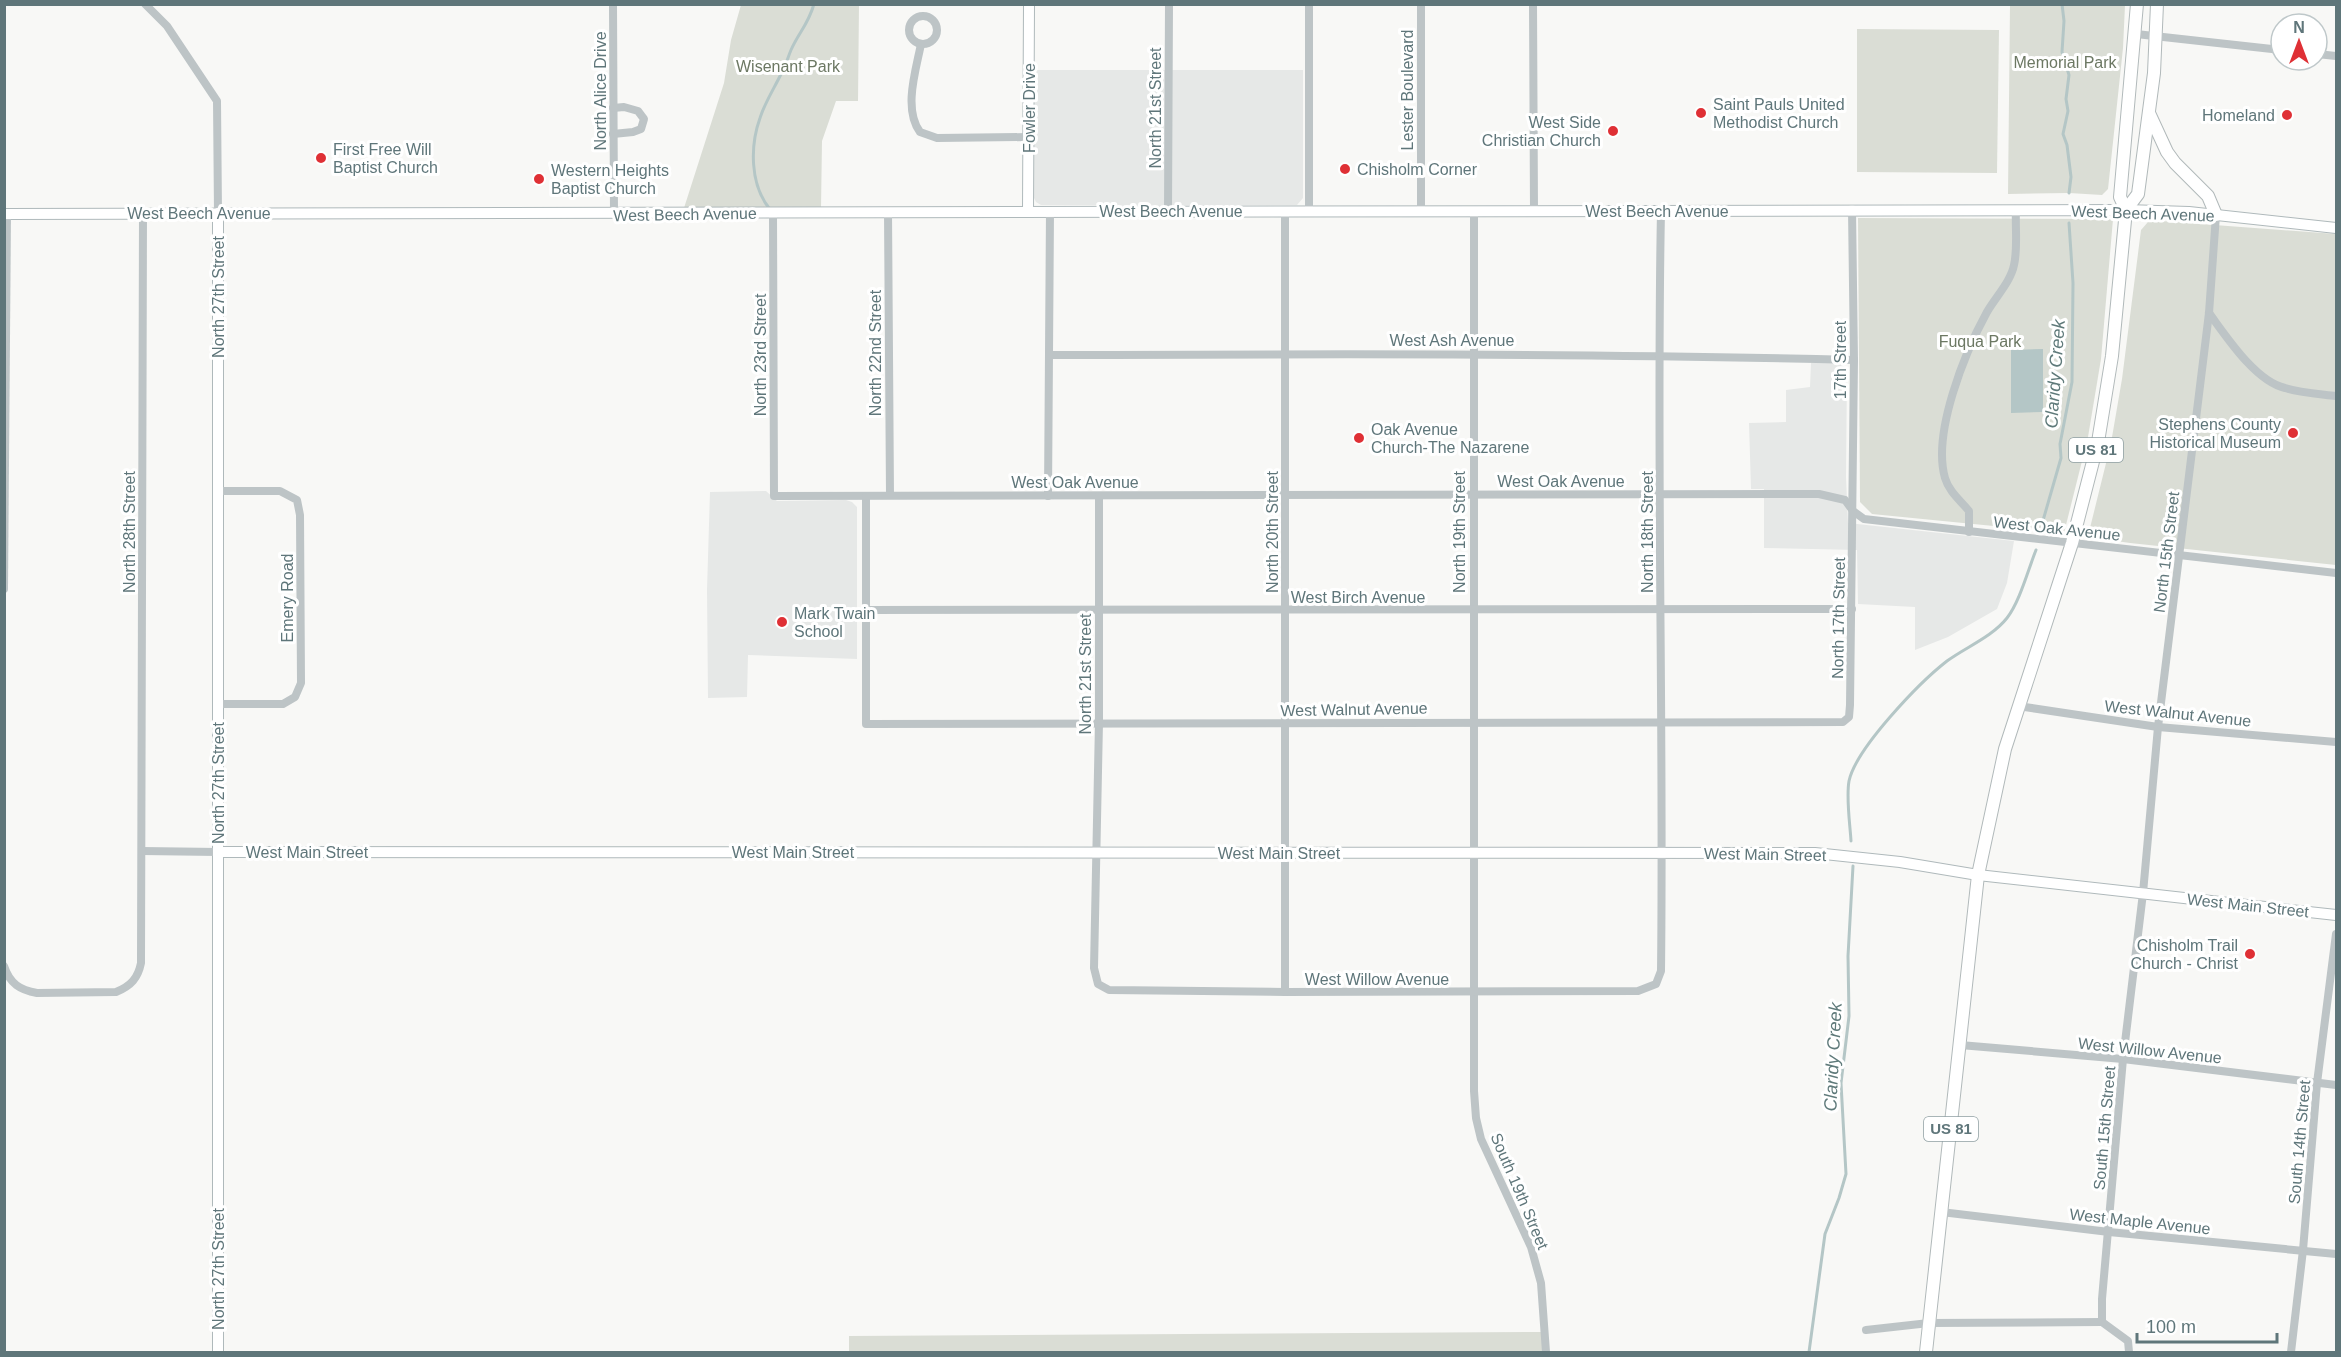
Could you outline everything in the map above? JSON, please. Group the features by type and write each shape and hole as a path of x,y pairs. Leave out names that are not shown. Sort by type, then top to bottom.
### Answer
{"main road":[{"path":"2126,210 2120,197 2138,4"},
{"name":"US 81","path":"1926,1353 1978,875 1996,788 2018,706 2072,543 2098,442 2113,346 2126,210 2138,194 2149,113 2157,36 2157,4"},
{"path":"2149,113 2167,152 2208,196 2216,215"}],"street":[{"path":"145,4 167,26 217,101 218,213"},
{"name":"North Alice Drive","path":"613,4 614,214"},
{"name":"Fowler Drive","path":"1028,211 1029,4"},
{"name":"North 21st Street","path":"1168,211 1169,4"},
{"path":"1309,4 1310,211"},
{"name":"Lester Boulevard","path":"1421,4 1421,212"},
{"path":"1533,4 1534,211"},
{"path":"2136,34 2269,49"},
{"path":"921,44 913,87 912,109 913,118 920,132 937,138 1029,137"},
{"path":"613,108 635,109 642,114 644,119 640,129 613,134"},
{"name":"17th Street","path":"1852,209 1853,511"},
{"path":"1969,532 1969,511 1953,494 1946,480 1943,447 1946,421 1953,393 1970,346 2014,266 2016,210"},
{"name":"West Beech Avenue","path":"6,214 2126,210 2216,215 2337,228"},
{"path":"1048,496 1050,211"},
{"name":"North 20th Street","path":"1285,211 1285,992"},
{"name":"North 18th Street","path":"1656,984 1661,971 1662,853 1659,355 1661,211"},
{"name":"North 22nd Street","path":"888,212 890,495"},
{"name":"North 19th Street","path":"1474,212 1472,354 1474,853"},
{"name":"North 28th Street","path":"4,966 12,982 25,991 37,993 116,992 128,986 139,976 142,851 142,213"},
{"name":"North 27th Street","path":"218,213 218,1353"},
{"name":"North 23rd Street","path":"773,213 774,496"},
{"path":"4,589 6,214"},
{"name":"North 15th Street","path":"2143,893 2158,727 2209,313 2216,215"},
{"path":"2209,313 2240,353 2264,377 2283,388 2337,396"},
{"name":"West Ash Avenue","path":"1049,355 1285,353 1659,355 1854,360"},
{"name":"Emery Road","path":"217,491 280,491 297,500 300,515 301,649 301,683 295,697 290,701 283,704 217,704"},
{"name":"West Oak Avenue","path":"774,496 1819,494 1845,500 1853,511 1864,519 2337,573"},
{"path":"865,610 866,496"},
{"name":"North 21st Street","path":"1098,984 1094,968 1099,722 1100,496"},
{"name":"North 17th Street","path":"1843,722 1849,717 1850,705 1853,511"},
{"name":"West Birch Avenue","path":"865,610 1852,609"},
{"name":"West Walnut Avenue","path":"865,610 866,724 1843,722"},
{"name":"West Walnut Avenue","path":"2018,706 2158,727 2337,742"},
{"path":"142,851 218,852"},
{"name":"West Main Street","path":"218,852 1815,853 1900,862 1978,875 2337,915"},
{"name":"South 19th Street","path":"1474,853 1476,1118 1491,1164 1531,1247 1541,1283 1546,1353"},
{"name":"South 15th Street","path":"2102,1322 2123,1059 2143,893"},
{"name":"South 14th Street","path":"2291,1353 2303,1250 2317,1083 2337,934"},
{"name":"West Willow Avenue","path":"1098,984 1109,990 1285,992 1638,991 1656,984"},
{"name":"West Willow Avenue","path":"1960,1045 2123,1059 2337,1085"},
{"name":"West Maple Avenue","path":"1941,1212 2109,1232 2337,1254"},
{"path":"1866,1330 1929,1323 2102,1322 2128,1341 2128,1353"}],"shaded area":[{"path":"1032,70 1303,70 1303,198 1297,205 1041,205 1033,196"},
{"path":"2043,349 2043,412 2011,413 2011,350"},
{"path":"1823,361 1842,364 1847,370 1848,523 2014,541 2007,583 1997,609 1948,637 1915,650 1915,607 1858,604 1857,550 1764,548 1764,489 1751,489 1749,423 1786,422 1786,390 1810,387 1811,363"},
{"name":"Mark Twain School","path":"766,491 777,501 846,500 857,507 857,659 748,655 747,697 708,698 707,590 710,492"}],"green space":[{"name":"Wisenant Park","path":"741,5 859,5 858,101 836,101 822,141 821,208 684,208 724,83 731,40"},
{"name":"Memorial Park","path":"2010,5 2125,5 2123,48 2108,189 2102,195 2008,194"},
{"path":"1857,29 1999,30 1997,173 1857,172"},
{"name":"Fuqua Park","path":"1858,218 2113,219 2101,359 2088,437 2064,533 1872,514 1860,502"},
{"path":"2161,221 2336,234 2336,565 2130,543 2102,539 2089,532 2111,443 2122,379 2141,230 2148,222"},
{"path":"1542,1332 1543,1352 849,1352 849,1336"}],"waterway":[{"path":"769,208 758,188 755,176 753,152 757,129 765,106 814,4"},
{"name":"Claridy Creek","path":"2062,4 2064,21 2062,52 2069,75 2066,99 2068,111 2063,134 2067,145 2071,177 2069,193"},
{"name":"Claridy Creek","path":"2042,524 2061,458 2060,444 2072,382 2073,283 2069,223"},
{"name":"Claridy Creek","path":"1851,841 1848,788 1854,767 1863,751 1906,699 1935,671 2001,625 2012,611 2020,594 2036,550"},
{"name":"Claridy Creek","path":"1809,1352 1825,1234 1846,1174 1841,1083 1849,1016 1848,956 1853,866"}],"place":[{"name":"Saint Pauls United Methodist Church","path":"1701,113"},
{"name":"Homeland","path":"2287,115"},
{"name":"West Side Christian Church","path":"1613,131"},
{"name":"First Free Will Baptist Church","path":"321,158"},
{"name":"Chisholm Corner","path":"1345,169"},
{"name":"Western Heights Baptist Church","path":"539,179"},
{"name":"Stephens County Historical Museum","path":"2293,433"},
{"name":"Oak Avenue Church-The Nazarene","path":"1359,438"},
{"name":"Mark Twain School","path":"782,622"},
{"name":"Chisholm Trail Church - Christ","path":"2250,954"}]}
